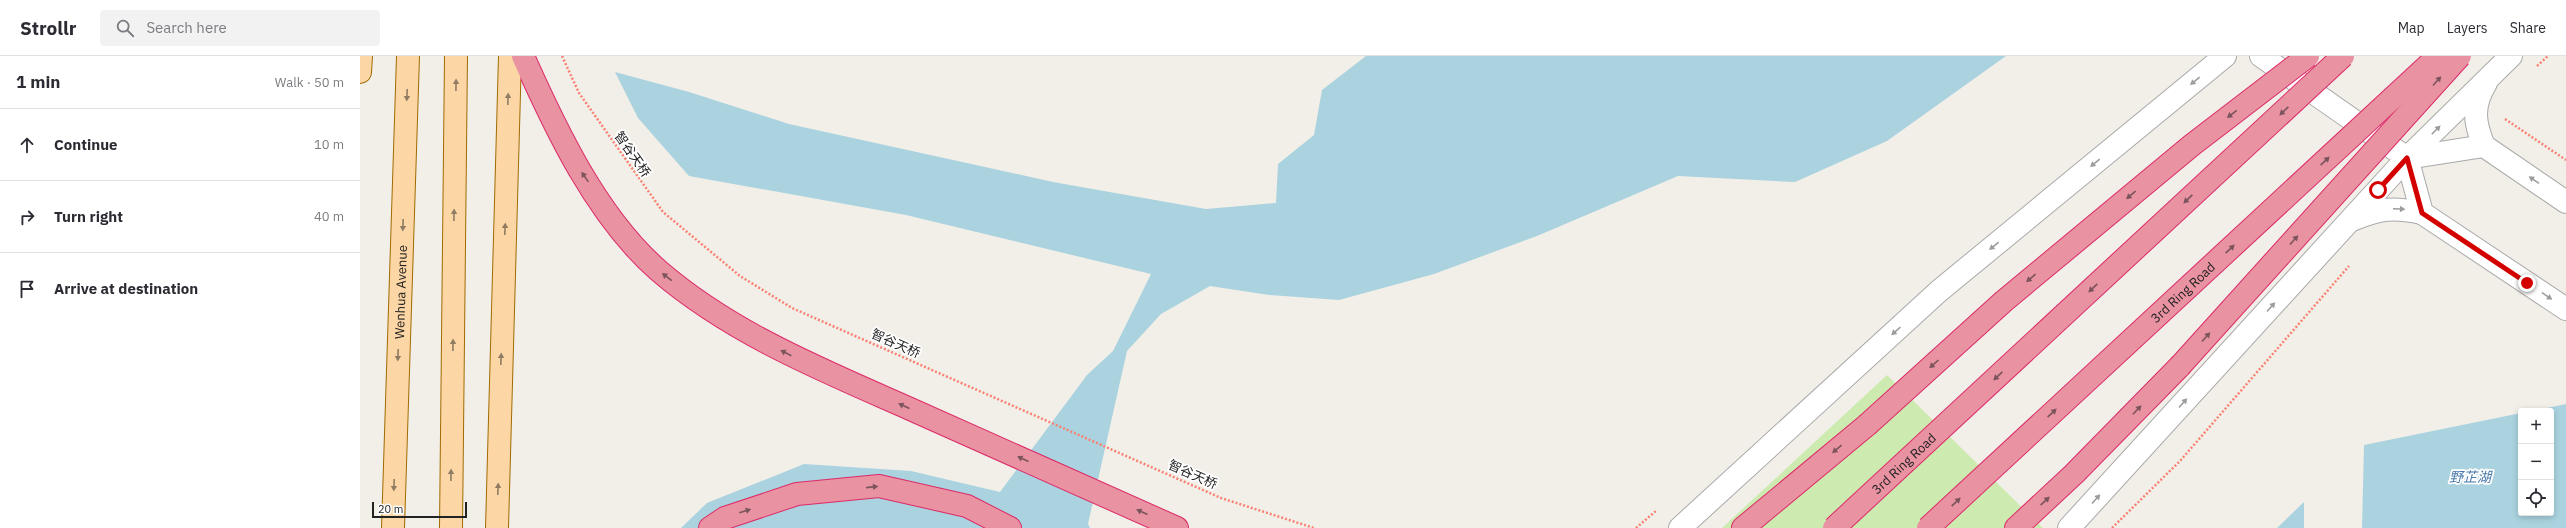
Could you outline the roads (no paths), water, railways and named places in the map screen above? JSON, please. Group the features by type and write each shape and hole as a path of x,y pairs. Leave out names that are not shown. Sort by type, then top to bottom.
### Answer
{"highway":[{"path":"523,56 551,119 577,166 625,236 659,270 698,300 784,353 1177,528"},
{"path":"1743,528 1867,425 2004,301 2192,145 2308,56"},
{"name":"3rd Ring Road","path":"1834,528 2343,56"},
{"name":"3rd Ring Road","path":"1928,528 2438,56"},
{"path":"2016,528 2074,474 2180,366 2460,56"},
{"path":"710,528 725,518 797,494 879,486 967,506 1010,528"}],"main road":[{"path":"360,72 361,56"},
{"name":"Wenhua Avenue","path":"393,528 408,56"},
{"path":"450,528 456,56"},
{"path":"497,528 510,56"}],"street":[{"path":"1680,528 1939,291 2225,56"},
{"path":"2261,56 2407,158 2422,213"},
{"path":"2069,528 2407,158 2511,56"},
{"path":"2491,76 2477,98 2476,126 2484,146 2566,202"},
{"path":"2407,158 2484,146"},
{"path":"2349,221 2376,210 2400,208 2422,213 2566,309"}],"water":[{"path":"1366,56 2006,56 1887,141 1795,182 1678,176 1537,236 1434,274 1339,300 1269,295 1210,286 1161,314 1127,351 1088,524 1090,528 681,528 707,503 804,464 911,471 1000,492 1087,375 1113,351 1151,274 906,215 689,176 638,118 615,72 689,92 789,124 1053,182 1206,209 1276,203 1278,164 1314,135 1322,90"},
{"name":"野芷湖","path":"2566,404 2566,528 2362,528 2364,445 2518,414 2518,516 2554,516 2554,408 2547,408"},
{"path":"2304,502 2304,528 2277,528"}]}
